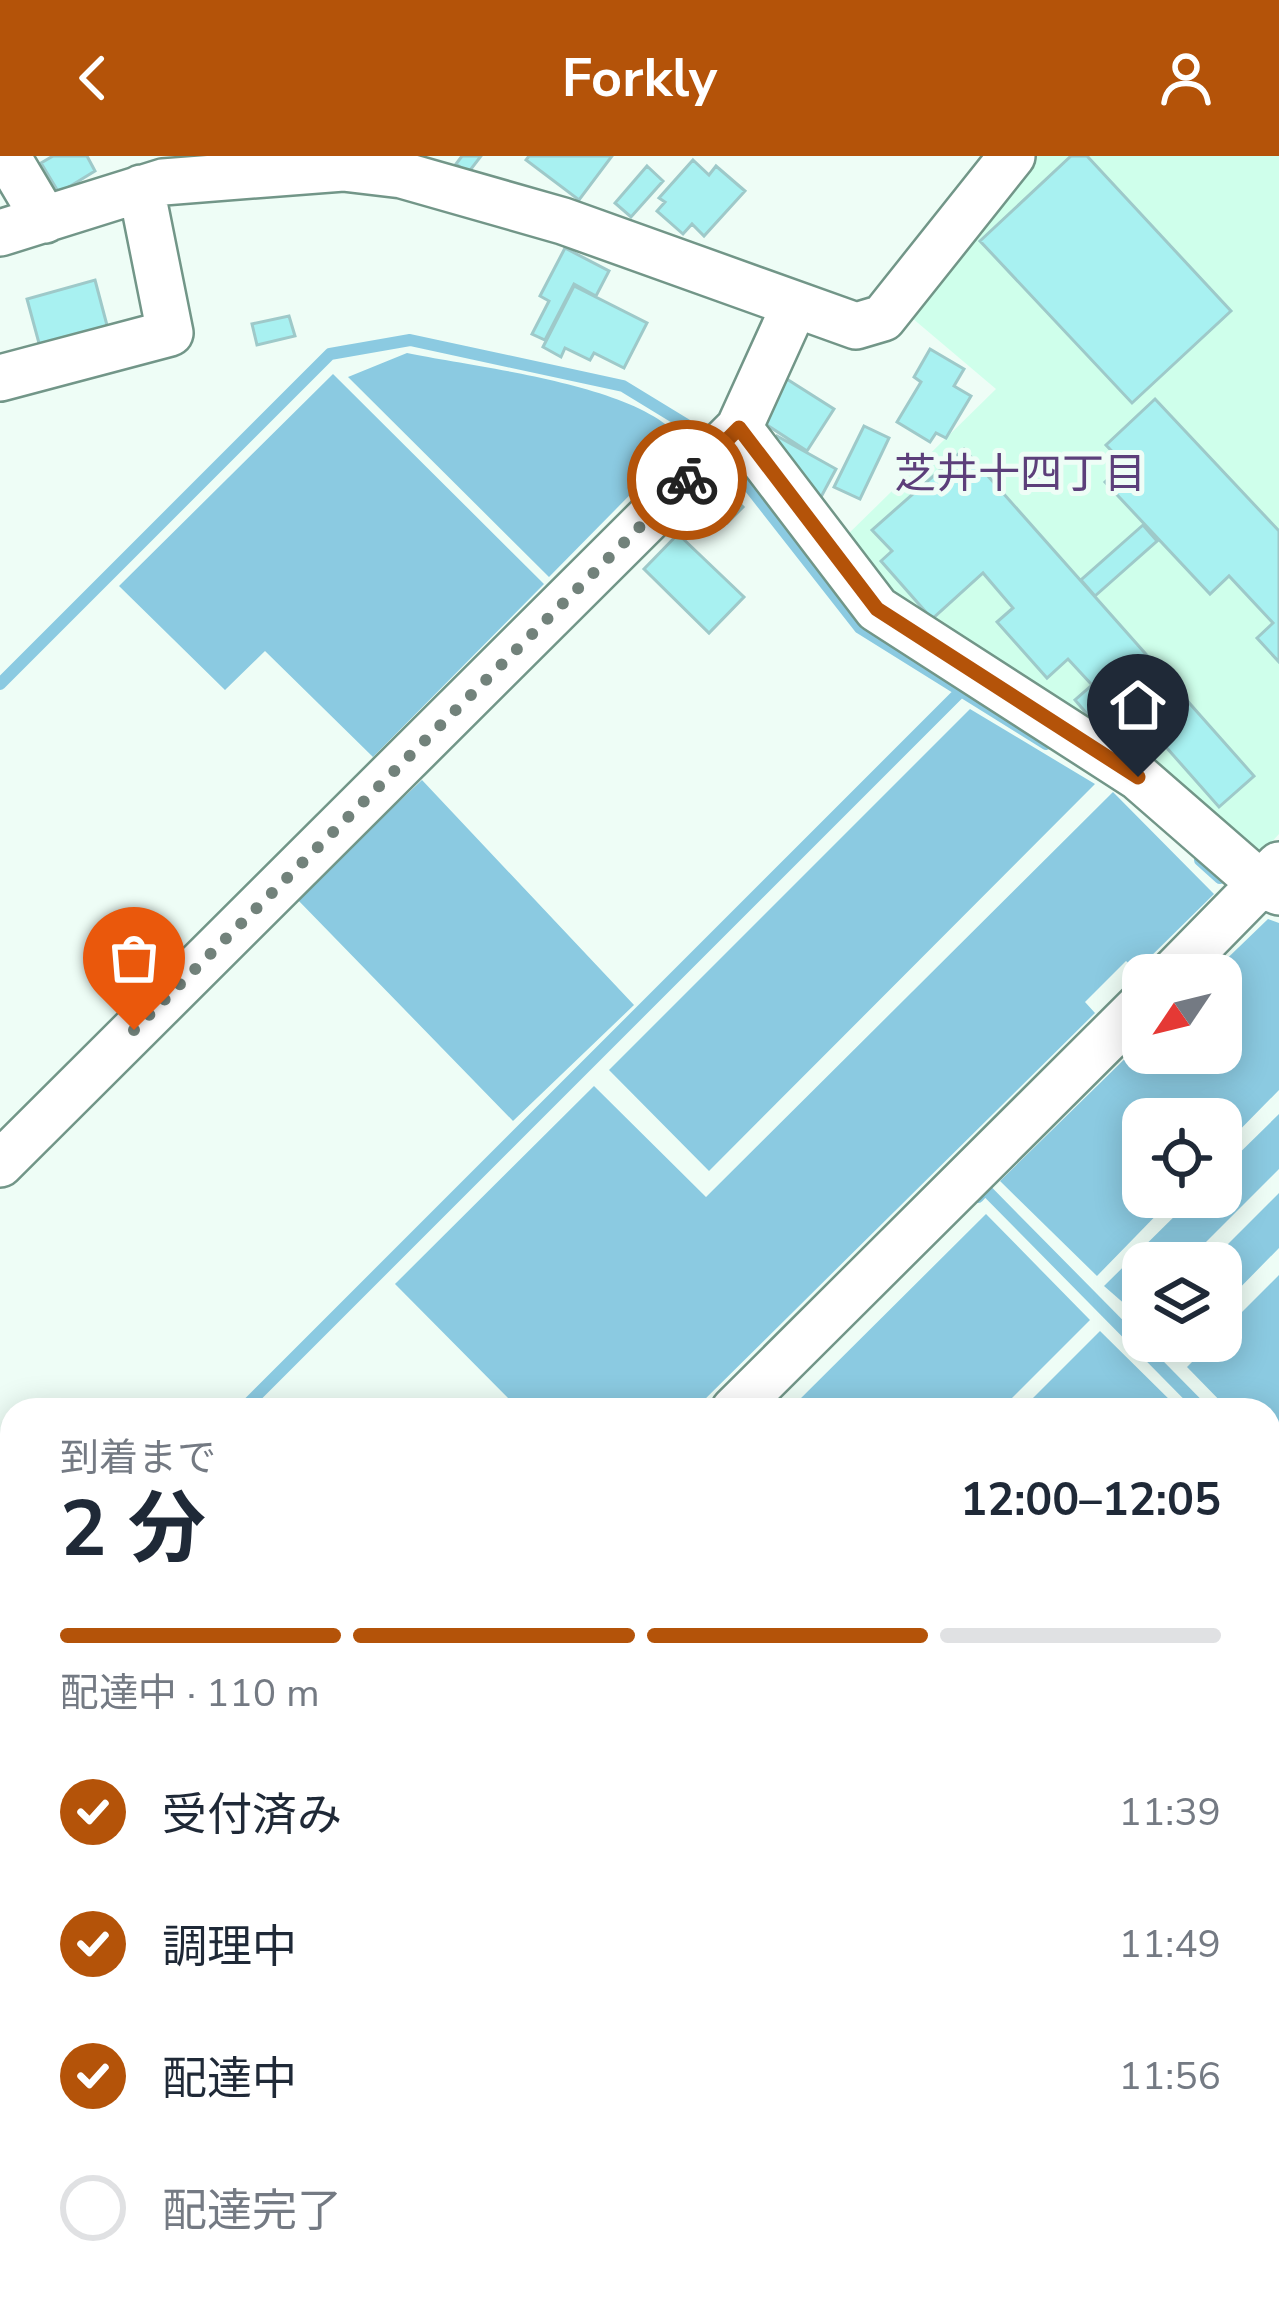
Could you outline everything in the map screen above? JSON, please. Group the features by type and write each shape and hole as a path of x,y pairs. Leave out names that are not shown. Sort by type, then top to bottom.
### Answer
{"street":[{"path":"7,156 45,220"},
{"path":"0,233 45,220 151,175 404,165 856,326 884,318 1012,156"},
{"path":"0,378 170,332 151,175"},
{"path":"0,1164 739,428 794,307"},
{"path":"739,428 877,609 1138,777 1273,881 1194,954"},
{"path":"746,1398 1122,1024"}],"shaded area":[{"path":"1031,156 1279,156 1279,834 1254,861 889,598 839,543 996,389 905,312"}],"water":[{"path":"407,353 596,392 662,421 683,441 549,577 348,377"},
{"path":"333,374 544,584 373,757 265,651 225,690 119,586"},
{"path":"970,709 1095,784 709,1171 609,1070"},
{"path":"422,780 634,1005 513,1121 296,898"},
{"path":"1113,792 1214,894 1153,954 1122,954 1122,965 1085,1002 1095,1013 706,1398 508,1398 395,1284 594,1086 706,1197"},
{"path":"1268,919 1279,923 1279,1090 1242,1128 1242,1098 1122,1098 1122,1218 1154,1218 1130,1242 1122,1242 1122,1250 1097,1276 1000,1181 1122,1062 1122,1074 1242,1074 1242,954 1232,954"},
{"path":"1279,1114 1279,1169 1242,1206 1242,1150"},
{"path":"1279,1193 1279,1248 1242,1286 1242,1242 1230,1242"},
{"path":"986,1214 1090,1320 1012,1398 801,1398"},
{"path":"1173,1218 1230,1218 1206,1242 1148,1242"},
{"path":"1122,1268 1122,1302 1104,1286"},
{"path":"1279,1275 1279,1398 1217,1398 1187,1367 1192,1362 1242,1362 1242,1312"},
{"path":"1100,1331 1122,1353 1122,1362 1131,1362 1168,1398 1033,1398"}],"building":[{"path":"53,156 87,156 95,171 59,193 41,163"},
{"path":"462,156 481,156 468,173 456,164"},
{"path":"529,156 612,156 579,200 526,160"},
{"path":"1071,156 1087,156 1231,311 1132,403 980,241"},
{"path":"693,160 709,175 716,166 745,191 704,236 692,224 683,234 657,211 665,202 659,198"},
{"path":"647,166 663,181 631,217 615,203"},
{"path":"565,248 609,271 596,296 574,284 545,340 532,334 549,301 540,296"},
{"path":"95,280 108,329 40,347 27,299"},
{"path":"574,286 647,323 624,368 594,353 590,360 565,348 561,357 543,347"},
{"path":"289,316 295,336 257,345 252,324"},
{"path":"930,349 964,369 954,386 971,396 946,438 936,433 930,442 897,422 921,382 914,377"},
{"path":"782,376 834,409 807,451 756,418"},
{"path":"1155,399 1279,531 1279,662 1257,638 1273,623 1229,576 1210,594 1105,482 1124,464 1106,445"},
{"path":"864,426 889,438 860,499 834,487"},
{"path":"777,436 836,469 821,497 798,485 770,448"},
{"path":"964,449 1254,776 1219,807 1128,704 1100,729 1075,700 1092,685 1068,659 1047,678 997,622 1013,608 983,573 932,619 881,561 892,551 872,530"},
{"path":"724,488 743,507 727,523 708,504"},
{"path":"1143,525 1157,541 1095,596 1081,580"},
{"path":"678,534 744,597 709,633 644,569"}],"waterway":[{"path":"0,684 330,354 410,340 623,386 700,433"},
{"path":"744,480 860,628 1046,744"},
{"path":"254,1398 959,693"},
{"path":"1200,860 1220,878"},
{"path":"978,1197 985,1189 1191,1398"}],"way so far":[{"path":"134,1030 687,480"}],"district":[{"name":"芝井十四丁目","path":"1020,473"}],"route":[{"path":"687,480 739,428 877,609 1138,777"}]}
